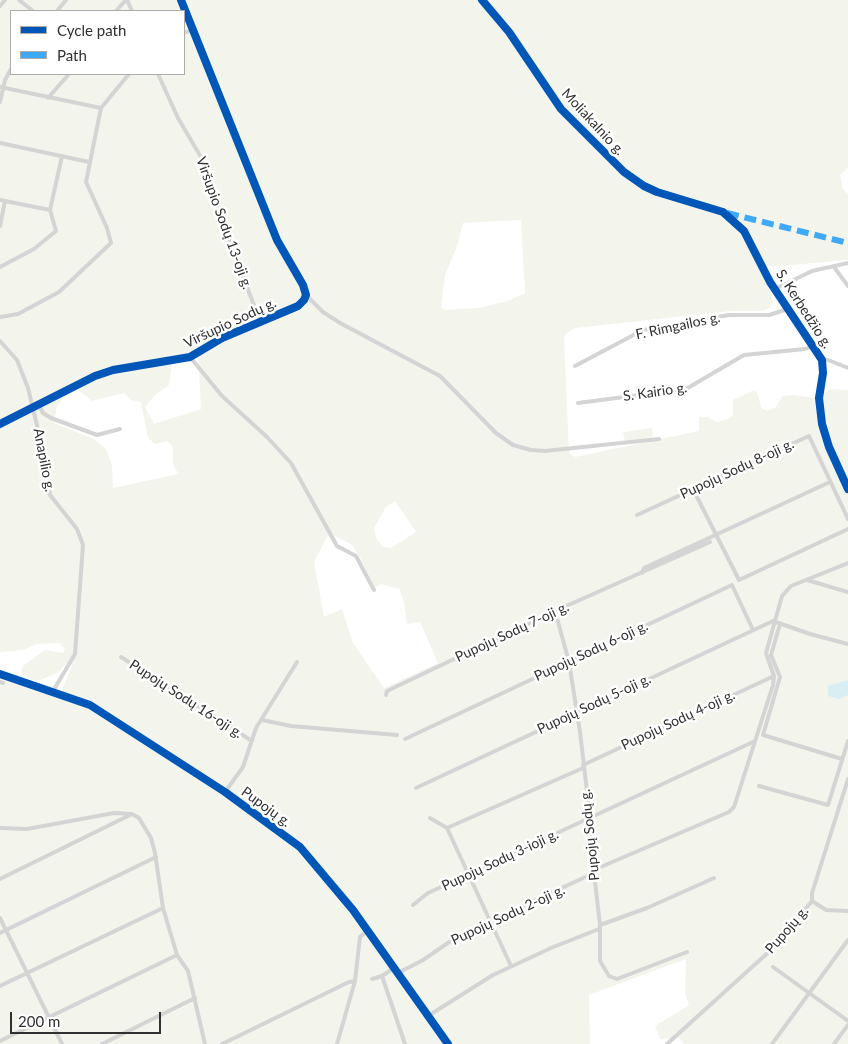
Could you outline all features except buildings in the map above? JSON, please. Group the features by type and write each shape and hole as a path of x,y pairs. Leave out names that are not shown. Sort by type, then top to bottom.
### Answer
{"street":[{"path":"0,6 5,0"},
{"path":"19,0 32,10"},
{"path":"58,10 66,0"},
{"path":"117,10 126,0"},
{"name":"Moliakalnio g.","path":"482,0 509,32 561,109 624,172 644,186 657,192 723,212"},
{"path":"185,12 277,240 303,285 306,295 323,312 440,376 496,433 513,445 530,450 545,451 659,439"},
{"path":"185,34 192,30"},
{"path":"0,102 1,87 10,71"},
{"path":"48,98 68,75"},
{"path":"0,317 31,309 59,292 111,243 108,228 86,182 102,108 128,75"},
{"name":"Viršupio Sodų 13-oji g.","path":"158,75 178,118 205,164 229,240 260,321"},
{"path":"1,87 102,108"},
{"path":"0,143 89,162"},
{"path":"0,267 34,250 56,231 50,210 62,156"},
{"path":"0,200 50,210"},
{"path":"0,226 5,201"},
{"name":"S. Kerbedžio g.","path":"723,212 744,231 775,289 822,360 823,373 819,398 822,424 829,447 848,489"},
{"path":"775,289 812,271 848,263"},
{"path":"834,267 848,286"},
{"name":"Viršupio Sodų g.","path":"0,424 113,370 190,357 222,338 298,306 306,295"},
{"name":"F. Rimgailos g.","path":"576,366 643,330 729,315 769,315 788,309"},
{"name":"Anapilio g.","path":"0,341 19,364 34,408 50,495 77,529 83,545 75,654 54,691"},
{"name":"S. Kairio g.","path":"578,403 686,389 744,355 805,349 813,346"},
{"path":"190,357 222,396 268,437 291,462 337,546 356,556 374,590"},
{"path":"822,360 828,360 848,368"},
{"path":"39,405 43,413 51,418 97,435 120,428"},
{"name":"Pupojų Sodų 8-oji g.","path":"637,515 809,436 848,519"},
{"name":"Pupojų Sodų 7-oji g.","path":"642,573 644,568 830,482"},
{"path":"693,489 739,580 848,529"},
{"name":"Pupojų Sodų 7-oji g.","path":"386,695 387,691 556,611 710,542"},
{"path":"774,676 766,656 773,621 784,592 806,580 848,563"},
{"path":"806,580 848,592"},
{"name":"Pupojų Sodų 6-oji g.","path":"405,739 732,585 753,630"},
{"name":"Pupojų Sodų g.","path":"556,611 569,662 578,712 600,927 600,960 606,972 613,979 623,978 687,952"},
{"path":"773,621 848,644"},
{"name":"Pupojų Sodų 5-oji g.","path":"416,788 773,621"},
{"path":"780,624 771,654 780,677 762,735 842,759"},
{"name":"Pupojų Sodų 16-oji g.","path":"121,657 252,741"},
{"path":"225,792 243,767 262,720 297,662"},
{"name":"Pupojų g.","path":"0,674 54,691 90,705 225,792 300,847 353,910 448,1044"},
{"name":"Pupojų Sodų 2-oji g.","path":"398,973 423,960 458,936 595,871 730,812 737,800 753,742 771,692 774,676"},
{"name":"Pupojų Sodų 4-oji g.","path":"448,828 583,767 774,676"},
{"path":"262,720 291,726 397,735"},
{"path":"759,786 828,805 848,741"},
{"name":"Pupojų Sodų 3-ioji g.","path":"413,905 414,901 428,893 753,742"},
{"name":"Pupojų g.","path":"667,1044 772,949 812,901 812,893 848,779"},
{"path":"0,828 27,829 114,813 132,814 139,818 151,838 156,858 163,908 177,955 186,967 205,1044"},
{"path":"0,879 132,814"},
{"path":"430,818 448,828 511,966"},
{"path":"0,933 156,858"},
{"path":"428,1016 473,986 511,966 714,878"},
{"path":"812,901 826,910 848,911"},
{"path":"0,986 163,908"},
{"path":"0,918 62,1044"},
{"path":"337,1044 355,981 360,938 367,931"},
{"path":"772,1044 848,940"},
{"path":"0,1041 177,955"},
{"path":"372,979 382,976 394,968"},
{"path":"773,968 848,1021"},
{"path":"382,976 405,1044"},
{"path":"222,1044 349,982 355,981"},
{"path":"102,1044 195,998"},
{"path":"834,1044 848,1025"}],"shaded area":[{"path":"0,0 848,0 848,168 840,175 843,189 848,194 848,260 768,267 762,275 773,301 770,308 763,311 731,311 575,328 567,333 564,338 569,453 575,457 699,431 699,417 708,417 717,422 730,418 733,415 733,400 754,390 758,394 761,408 767,411 776,407 782,396 794,395 814,398 832,389 848,390 848,1044 684,1044 679,1038 660,1039 655,1026 689,1005 685,993 686,959 589,995 590,1044 0,1044 0,678 60,695 72,666 69,661 57,673 38,681 25,678 21,672 23,666 45,650 63,653 65,649 60,643 36,644 23,650 0,652","holes":["521,220 525,293 508,301 478,308 445,310 441,307 445,275 457,246 463,223","198,352 201,409 154,424 145,407 155,395 169,385 173,356","77,389 92,401 124,393 131,400 141,402 148,438 155,444 167,441 173,447 173,463 178,474 113,488 112,465 106,449 94,439 54,423 57,406 64,398","395,501 416,532 391,548 383,547 376,538 374,528 386,507","333,535 351,544 360,557 375,588 381,584 399,589 404,602 407,624 420,622 438,663 384,688 353,643 342,609 324,617 314,562 327,537"]},
{"path":"652,428 653,437 625,441 623,432"},
{"path":"848,680 848,695 839,699 828,696 828,686"}],"marked path":[{"path":"727,213 848,243"}],"cycle path":[{"path":"0,424 95,376 113,370 190,357 222,338 298,306 304,300 306,295 303,285 277,240 181,0"},
{"path":"482,0 509,32 561,109 624,172 644,186 657,192 723,212 744,231 770,282 822,360 823,373 819,398 822,424 829,447 848,489"},
{"path":"0,674 90,705 225,792 300,847 353,910 448,1044"}]}
